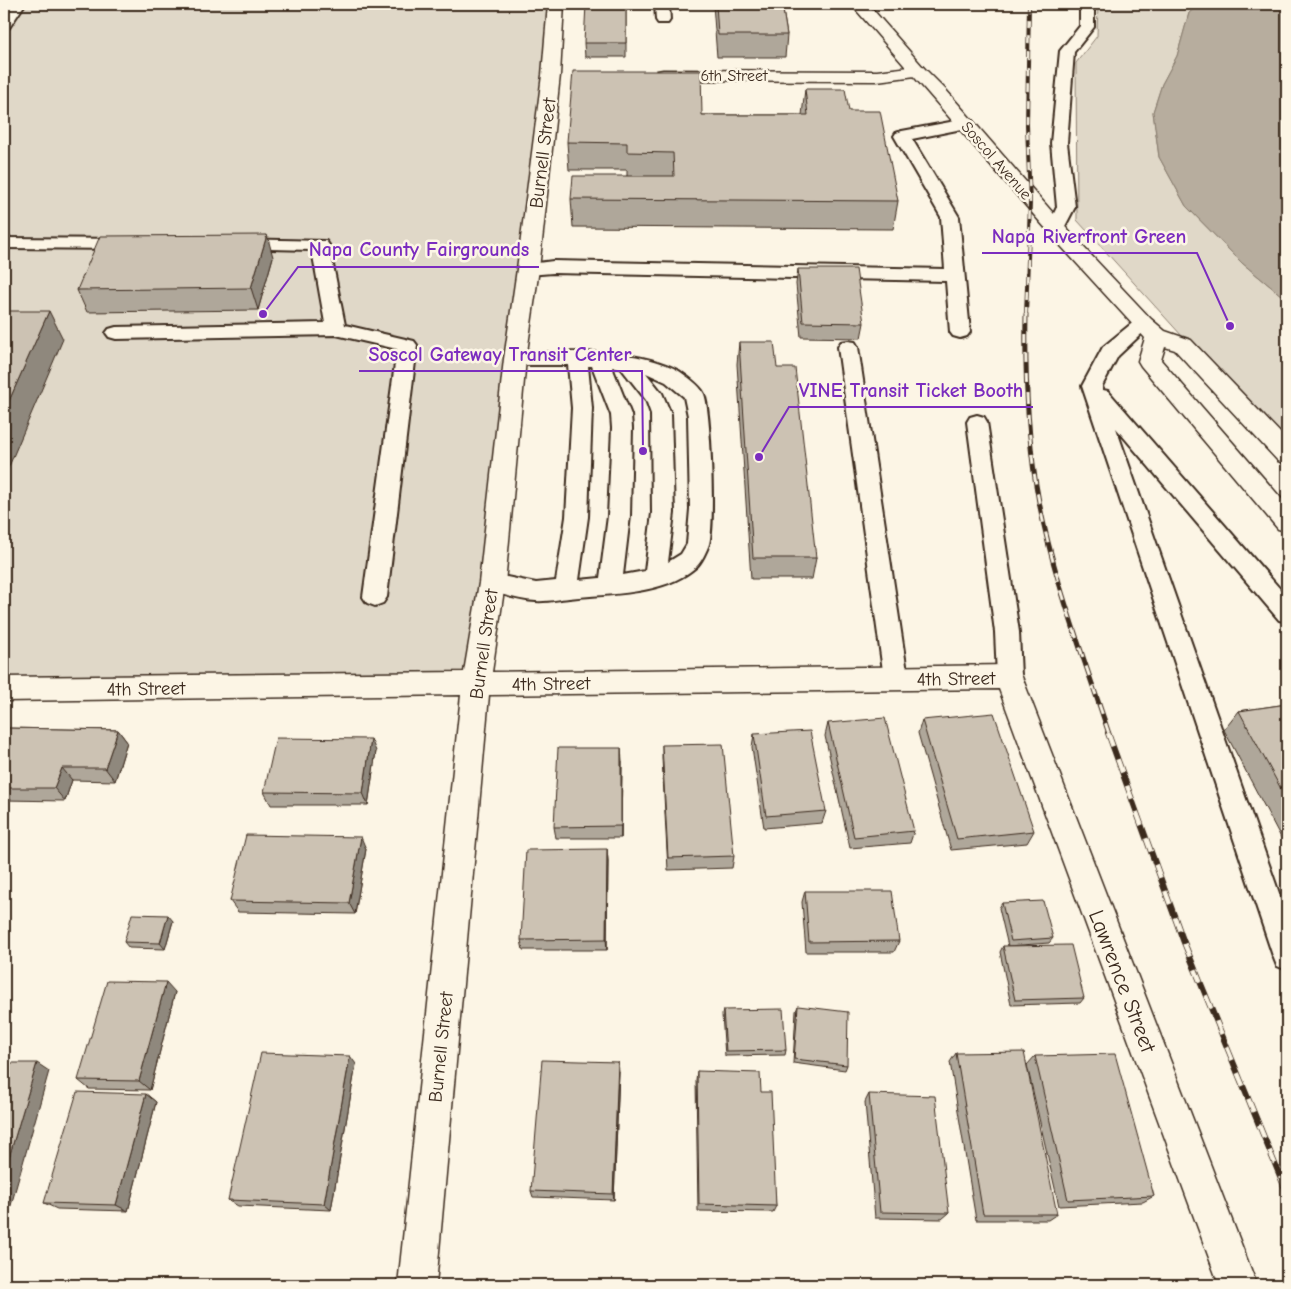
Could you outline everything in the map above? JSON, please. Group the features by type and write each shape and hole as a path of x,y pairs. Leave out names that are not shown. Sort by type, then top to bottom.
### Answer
{"street":[{"name":"Burnell Street","path":"417,1285 476,684 492,583 515,359 559,74 556,4"},
{"name":"Soscol Avenue","path":"860,4 1056,228 1150,330 1183,345 1287,455"},
{"name":"6th Street","path":"647,75 877,76 917,71"},
{"path":"1150,330 1149,361 1287,522"},
{"name":"4th Street","path":"4,689 1009,677"},
{"name":"Lawrence Street","path":"1009,677 1238,1285"}],"lane":[{"path":"4,25 18,4"},
{"path":"662,4 663,20"},
{"path":"1056,228 1066,207 1059,143 1063,84 1068,51 1086,28 1087,4"},
{"path":"960,332 950,217 902,136 966,124"},
{"path":"4,243 142,244"},
{"path":"221,244 320,245 336,329"},
{"path":"528,269 955,275"},
{"path":"116,333 336,329 407,345 375,597"},
{"path":"1150,330 1110,352 1092,386 1287,956"},
{"path":"848,347 896,678"},
{"path":"492,583 536,592 610,586 655,578 670,572 689,560 698,544 701,509 698,416 694,394 670,375 639,364 577,359 515,359"},
{"path":"566,590 577,517 582,408 577,359"},
{"path":"600,361 621,415 622,428 619,516 610,586"},
{"path":"627,363 655,398 661,414 663,513 655,578"},
{"path":"1092,386 1287,613"},
{"path":"977,422 1007,632 1009,677"}],"shaded area":[{"path":"4,4 556,4 551,75 476,684 4,689"},
{"path":"1098,4 1199,4 1189,13 1177,56 1162,84 1153,112 1159,157 1186,206 1242,263 1287,300 1287,452 1077,220 1076,63 1097,36"},
{"path":"1199,4 1287,4 1287,300 1242,263 1186,206 1159,157 1153,112 1162,84 1177,56 1189,13"}],"building":[{"path":"586,4 626,4 626,43 584,43"},
{"path":"716,4 782,4 787,35 718,35"},
{"path":"573,71 701,71 702,115 808,115 805,89 845,89 849,111 880,111 898,201 571,199 573,176 674,176 673,153 627,152 627,143 567,142"},
{"path":"267,235 251,288 77,290 100,236"},
{"path":"798,269 856,269 864,323 803,322"},
{"path":"4,311 49,311 4,412"},
{"path":"739,342 774,342 777,368 795,368 816,558 753,558"},
{"path":"1287,704 1287,800 1239,711"},
{"path":"994,713 1034,831 957,839 922,720"},
{"path":"885,718 914,831 854,837 828,723"},
{"path":"4,728 118,730 105,768 62,768 54,788 4,788"},
{"path":"810,731 826,811 766,816 754,734"},
{"path":"276,738 371,739 363,793 264,792"},
{"path":"723,744 734,856 668,858 662,745"},
{"path":"558,748 621,748 621,826 554,827"},
{"path":"246,835 361,837 349,903 230,901"},
{"path":"607,849 606,939 521,940 526,850"},
{"path":"805,891 892,891 899,941 809,942"},
{"path":"1043,901 1053,938 1011,941 1002,903"},
{"path":"132,914 168,915 160,943 124,942"},
{"path":"1071,945 1084,998 1015,1000 1003,946"},
{"path":"107,981 166,982 139,1081 78,1080"},
{"path":"798,1006 848,1012 847,1065 794,1059"},
{"path":"783,1009 786,1050 726,1051 723,1010"},
{"path":"1024,1052 1057,1214 983,1214 956,1053"},
{"path":"261,1053 350,1056 324,1204 228,1200"},
{"path":"1115,1054 1154,1196 1068,1200 1035,1056"},
{"path":"542,1060 618,1062 613,1194 531,1191"},
{"path":"4,1063 37,1063 4,1174"},
{"path":"697,1071 760,1073 761,1092 771,1092 776,1206 699,1204"},
{"path":"77,1092 146,1094 116,1205 44,1203"},
{"path":"869,1094 935,1096 949,1213 880,1212"}],"railway":[{"path":"1026,315 1030,203 1027,125 1029,4"},
{"path":"1026,315 1026,378 1029,421 1033,464 1042,517 1058,580 1109,734"},
{"path":"1108,733 1183,940 1287,1193"}],"place":[{"name":"Napa County Fairgrounds","path":"263,314"},
{"name":"Napa Riverfront Green","path":"1230,326"},
{"name":"Soscol Gateway Transit Center","path":"643,451"},
{"name":"VINE Transit Ticket Booth","path":"759,457"}]}
